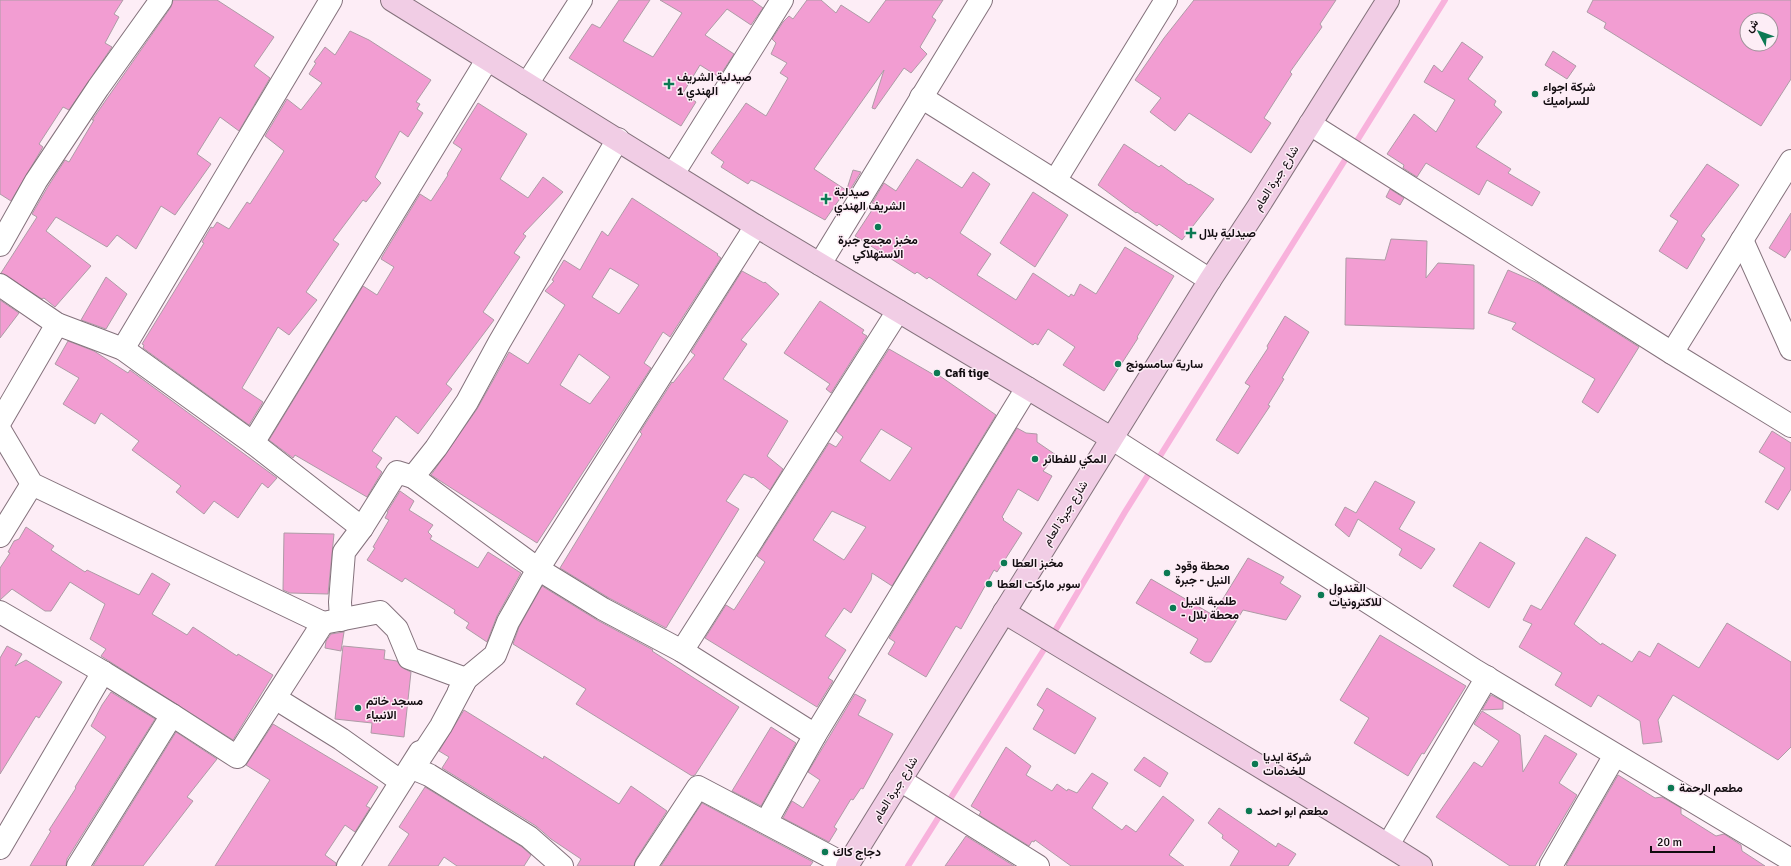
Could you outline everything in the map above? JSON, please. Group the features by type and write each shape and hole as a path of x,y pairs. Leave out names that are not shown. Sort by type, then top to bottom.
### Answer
{"street":[{"path":"0,245 36,181 98,88 161,0"},
{"path":"123,349 331,0"},
{"path":"392,0 756,226 1111,438 1469,667 1791,860"},
{"path":"527,84 581,0"},
{"path":"673,174 782,0"},
{"path":"820,264 981,0"},
{"path":"1055,180 1166,0"},
{"name":"شارع جبرة العام","path":"847,866 1111,438 1388,0"},
{"path":"254,443 487,60"},
{"path":"921,97 1055,180 1210,280"},
{"path":"1310,124 1672,353 1791,426"},
{"path":"413,477 436,448 467,402 507,329 618,139"},
{"path":"1672,353 1791,161"},
{"path":"348,866 404,775 466,679 495,655 508,622 538,569 756,226"},
{"path":"1742,240 1791,348"},
{"path":"0,285 57,324 123,349 254,443 362,528"},
{"path":"682,651 898,311"},
{"path":"0,422 57,324"},
{"path":"766,822 815,735 1027,388"},
{"path":"0,430 32,484 332,622 380,612 397,629 409,658 466,679"},
{"path":"0,612 103,672 237,757 276,698 332,622 340,602 344,552 362,528 397,472 413,477 538,569 603,609 682,651 815,735"},
{"path":"3,527 32,484"},
{"path":"1004,612 1150,702 1307,794 1421,866"},
{"path":"0,848 103,672"},
{"path":"1388,845 1487,677"},
{"path":"466,679 441,726 418,761 417,770 429,775 562,866"},
{"path":"276,698 341,739 404,775 523,839 544,866"},
{"path":"78,866 172,715"},
{"path":"1551,866 1615,755"},
{"path":"900,780 1038,866"},
{"path":"647,866 698,787 847,866"}],"building":[{"path":"0,0 123,0 114,14 119,17 105,43 112,47 69,110 63,107 39,144 43,147 11,201 0,194"},
{"path":"173,0 217,0 274,37 254,66 270,78 239,131 220,117 197,154 211,164 175,215 161,206 136,249 117,235 107,247 56,217 46,231 91,266 55,307 44,298 42,299 1,273 37,217 32,214 47,188 65,160 69,162 94,120 92,120 171,7"},
{"path":"619,0 650,0 623,41 653,57 682,13 660,0 752,0 763,8 751,25 727,9 705,35 734,54 719,77 700,65 683,93 696,102 681,126 569,58 592,24 600,28"},
{"path":"807,0 821,0 836,13 841,5 869,23 886,0 943,0 932,17 936,20 920,47 927,54 911,73 904,68 875,109 872,108 884,70 814,169 846,190 825,220 756,182 751,180 748,184 721,167 724,162 711,153 746,103 766,116 788,78 780,73 787,63 771,54 776,43 772,39 783,22 789,16 793,19"},
{"path":"1194,0 1336,0 1320,24 1322,27 1290,72 1292,74 1264,118 1271,123 1251,153 1189,113 1175,131 1150,112 1161,98 1135,80 1164,38"},
{"path":"1593,0 1791,0 1791,79 1761,126 1604,28 1606,23 1587,12"},
{"path":"350,31 369,40 431,80 416,102 420,104 417,109 423,113 408,137 400,131 375,177 381,183 366,202 363,200 333,240 339,244 306,292 317,300 289,335 278,327 242,388 263,402 249,425 143,348 144,345 142,344 204,243 202,242 211,227 213,228 217,222 229,229 247,202 250,204 284,151 265,136 287,99 301,110 322,83 309,74 316,63 314,62 325,47 335,55"},
{"path":"1462,42 1483,57 1468,79 1496,101 1494,105 1502,112 1476,147 1511,169 1508,173 1540,192 1532,206 1487,180 1479,195 1426,163 1417,177 1403,168 1404,165 1387,154 1414,114 1436,132 1455,100 1424,82 1434,65 1442,72"},
{"path":"1553,51 1576,66 1567,79 1545,65"},
{"path":"478,103 527,134 500,179 528,198 543,177 563,192 523,234 526,236 514,253 520,257 483,312 494,320 446,384 452,389 418,434 396,416 372,451 382,458 376,467 382,472 367,497 295,455 293,458 269,440 363,286 377,295 394,267 381,259 383,255 420,194 431,201 448,175 447,174 462,149 453,143"},
{"path":"1124,144 1159,167 1161,165 1189,185 1190,184 1214,199 1182,240 1159,224 1157,226 1137,212 1136,213 1098,185"},
{"path":"917,159 962,188 973,172 990,184 960,233 991,254 977,275 1016,300 1033,273 1069,297 1071,294 1074,296 1080,284 1096,294 1125,247 1174,276 1137,337 1138,338 1104,391 1063,365 1075,347 1048,329 1038,345 1035,343 1033,345 929,277 927,279 917,272 915,274 855,236 876,204 872,203 884,183 896,191"},
{"path":"1707,164 1739,185 1701,236 1705,239 1687,269 1659,251 1678,221 1670,216"},
{"path":"853,170 861,172 847,195 845,195"},
{"path":"1390,189 1404,198 1400,205 1386,197"},
{"path":"1033,192 1068,215 1035,267 1000,243"},
{"path":"632,198 718,254 717,255 721,258 670,337 663,332 644,363 651,368 537,543 431,475 477,409 509,352 528,364 565,305 545,291 554,281 552,280 564,260 580,270 602,231 608,236","holes":["610,268 639,285 619,314 592,297","579,354 610,377 590,404 560,385"]},
{"path":"1791,213 1791,249 1785,258 1769,248"},
{"path":"1391,239 1427,241 1426,278 1438,263 1474,265 1474,329 1345,325 1346,258 1385,260"},
{"path":"1508,270 1538,283 1639,347 1598,413 1582,402 1595,379 1512,329 1516,323 1488,313"},
{"path":"742,271 764,283 765,282 779,294 741,340 747,344 723,379 788,421 767,456 783,469 770,490 753,477 752,478 744,474 726,501 739,509 666,628 609,598 560,568 642,434 640,432 672,382 673,383 695,355 691,352"},
{"path":"106,277 127,294 106,329 81,320"},
{"path":"0,300 19,313 0,338"},
{"path":"820,301 864,330 862,333 867,336 831,393 826,389 830,384 784,353"},
{"path":"1285,316 1309,332 1282,378 1284,379 1268,405 1270,406 1238,454 1216,440 1250,386 1245,383 1268,348 1267,346"},
{"path":"68,341 94,351 128,373 130,370 277,478 268,488 262,483 238,518 214,501 204,514 176,492 181,486 132,450 139,441 101,413 95,424 63,404 79,378 55,364"},
{"path":"889,349 936,376 937,374 996,415 892,586 872,573 871,580 851,613 844,608 825,636 846,650 828,678 833,681 817,707 705,638 726,605 734,610 765,562 757,556 829,443 836,447 843,437 836,431","holes":["881,429 912,448 890,481 860,461","832,511 866,527 844,560 813,540"]},
{"path":"1017,428 1026,433 1037,434 1037,442 1056,455 1043,471 1052,476 1038,501 1018,489 1002,517 1004,519 1003,520 1022,533 997,572 994,570 961,629 956,626 926,677 888,654 895,642 889,638"},
{"path":"1772,431 1791,443 1791,489 1778,510 1765,502 1785,468 1759,452"},
{"path":"1375,481 1415,502 1399,529 1435,549 1421,569 1399,555 1402,549 1358,519 1349,537 1335,525 1345,507 1356,513"},
{"path":"400,491 414,501 409,510 433,525 428,532 432,536 430,539 478,568 488,552 521,573 497,616 487,642 466,628 469,623 454,613 455,610 405,578 402,582 367,560 375,548 373,547 389,520 385,518 387,512"},
{"path":"26,527 54,546 51,550 85,572 87,570 139,595 152,573 170,584 152,614 187,635 193,627 237,656 238,654 273,675 233,740 101,656 106,649 90,639 105,604 70,582 51,611 45,611 12,589 0,600 0,568 10,553 8,552 14,541 19,539"},
{"path":"284,533 334,534 328,594 290,593 283,590"},
{"path":"1586,537 1616,555 1574,624 1601,645 1602,643 1632,662 1639,651 1650,657 1658,643 1699,668 1727,623 1791,662 1791,747 1778,760 1673,695 1658,720 1662,742 1643,744 1640,721 1598,695 1591,707 1555,685 1562,673 1519,647 1532,624 1523,620 1531,605 1541,610"},
{"path":"1480,542 1515,563 1489,608 1453,586"},
{"path":"1248,558 1284,577 1280,583 1301,596 1286,620 1243,610 1211,662 1205,662 1190,653 1198,639 1136,603 1151,579 1213,615"},
{"path":"542,586 597,620 653,650 652,651 739,707 695,775 692,776 576,704 586,689 513,644 519,627"},
{"path":"344,632 341,651 325,648 326,641 331,634"},
{"path":"1380,635 1466,686 1424,754 1422,753 1408,776 1354,743 1369,718 1340,700"},
{"path":"7,646 22,654 15,666 26,660 62,682 39,718 36,716 0,774 0,658"},
{"path":"343,646 385,650 384,659 397,661 401,667 411,672 404,737 371,733 372,723 335,719"},
{"path":"1047,688 1096,718 1075,754 1033,729 1044,710 1037,705"},
{"path":"111,692 155,719 67,859 66,866 30,866 51,831 49,830 106,737 91,726"},
{"path":"855,694 866,700 858,715 893,734 863,789 861,788 853,800 851,799 834,827 837,829 829,842 783,818 792,801 803,808 820,780 808,772"},
{"path":"1491,695 1503,701 1503,709 1482,710"},
{"path":"464,710 543,759 544,756 619,804 631,786 667,811 636,859 634,866 577,866 581,859 551,839 536,826 442,768 449,757 439,751"},
{"path":"1482,711 1520,735 1523,772 1545,735 1577,754 1559,783 1577,795 1535,866 1510,866 1436,817 1474,762 1482,767 1499,741 1474,724"},
{"path":"273,724 378,787 366,806 370,808 355,832 345,825 325,855 336,863 336,866 215,866 270,780 246,765"},
{"path":"771,727 796,743 761,806 732,791"},
{"path":"176,732 217,759 187,797 193,801 143,866 93,866"},
{"path":"1006,747 1031,766 1026,775 1052,791 1057,784 1067,791 1068,789 1077,793 1092,773 1108,783 1092,808 1122,830 1126,825 1136,832 1163,796 1194,820 1169,855 1184,866 1071,866 1035,840 1034,842 1032,841 1029,846 979,815 981,812 971,806"},
{"path":"1144,757 1168,773 1160,787 1134,770"},
{"path":"1618,775 1655,798 1662,797 1681,808 1681,814 1716,836 1724,834 1741,845 1742,851 1765,866 1566,865"},
{"path":"425,787 522,847 531,855 524,866 457,866 444,857 438,866 388,866 409,834 399,827"},
{"path":"702,803 813,862 810,866 661,866"},
{"path":"1219,808 1276,847 1278,843 1296,854 1288,866 1230,866 1239,851 1222,838 1223,835 1208,823"},
{"path":"966,836 1014,866 945,866"}],"waterway":[{"path":"908,866 1043,651 1125,512 1445,0"}],"place":[{"name":"صيدلية الشريف الهندي 1","path":"669,84"},
{"name":"شركة اجواء للسراميك","path":"1535,94"},
{"name":"صيدلية الشريف الهندي","path":"826,199"},
{"name":"مخبز مجمع جبرة الاستهلاكي","path":"878,227"},
{"name":"صيدلية بلال","path":"1191,233"},
{"name":"سارية سامسونج","path":"1118,364"},
{"name":"Cafi tige","path":"937,373"},
{"name":"المكي للفطائر","path":"1035,459"},
{"name":"مخبز العطا","path":"1004,563"},
{"name":"محطة وقود النيل - جبرة","path":"1167,573"},
{"name":"سوبر ماركت العطا","path":"989,584"},
{"name":"القندول للاكترونيات","path":"1321,595"},
{"name":"طلمبة النيل - محطة بلال","path":"1173,608"},
{"name":"مسجد خاتم الانبياء","path":"358,708"},
{"name":"شركة ايديا للخدمات","path":"1255,764"},
{"name":"مطعم الرحمة","path":"1671,788"},
{"name":"مطعم ابو احمد","path":"1249,811"},
{"name":"دجاج كاك","path":"825,852"}]}
